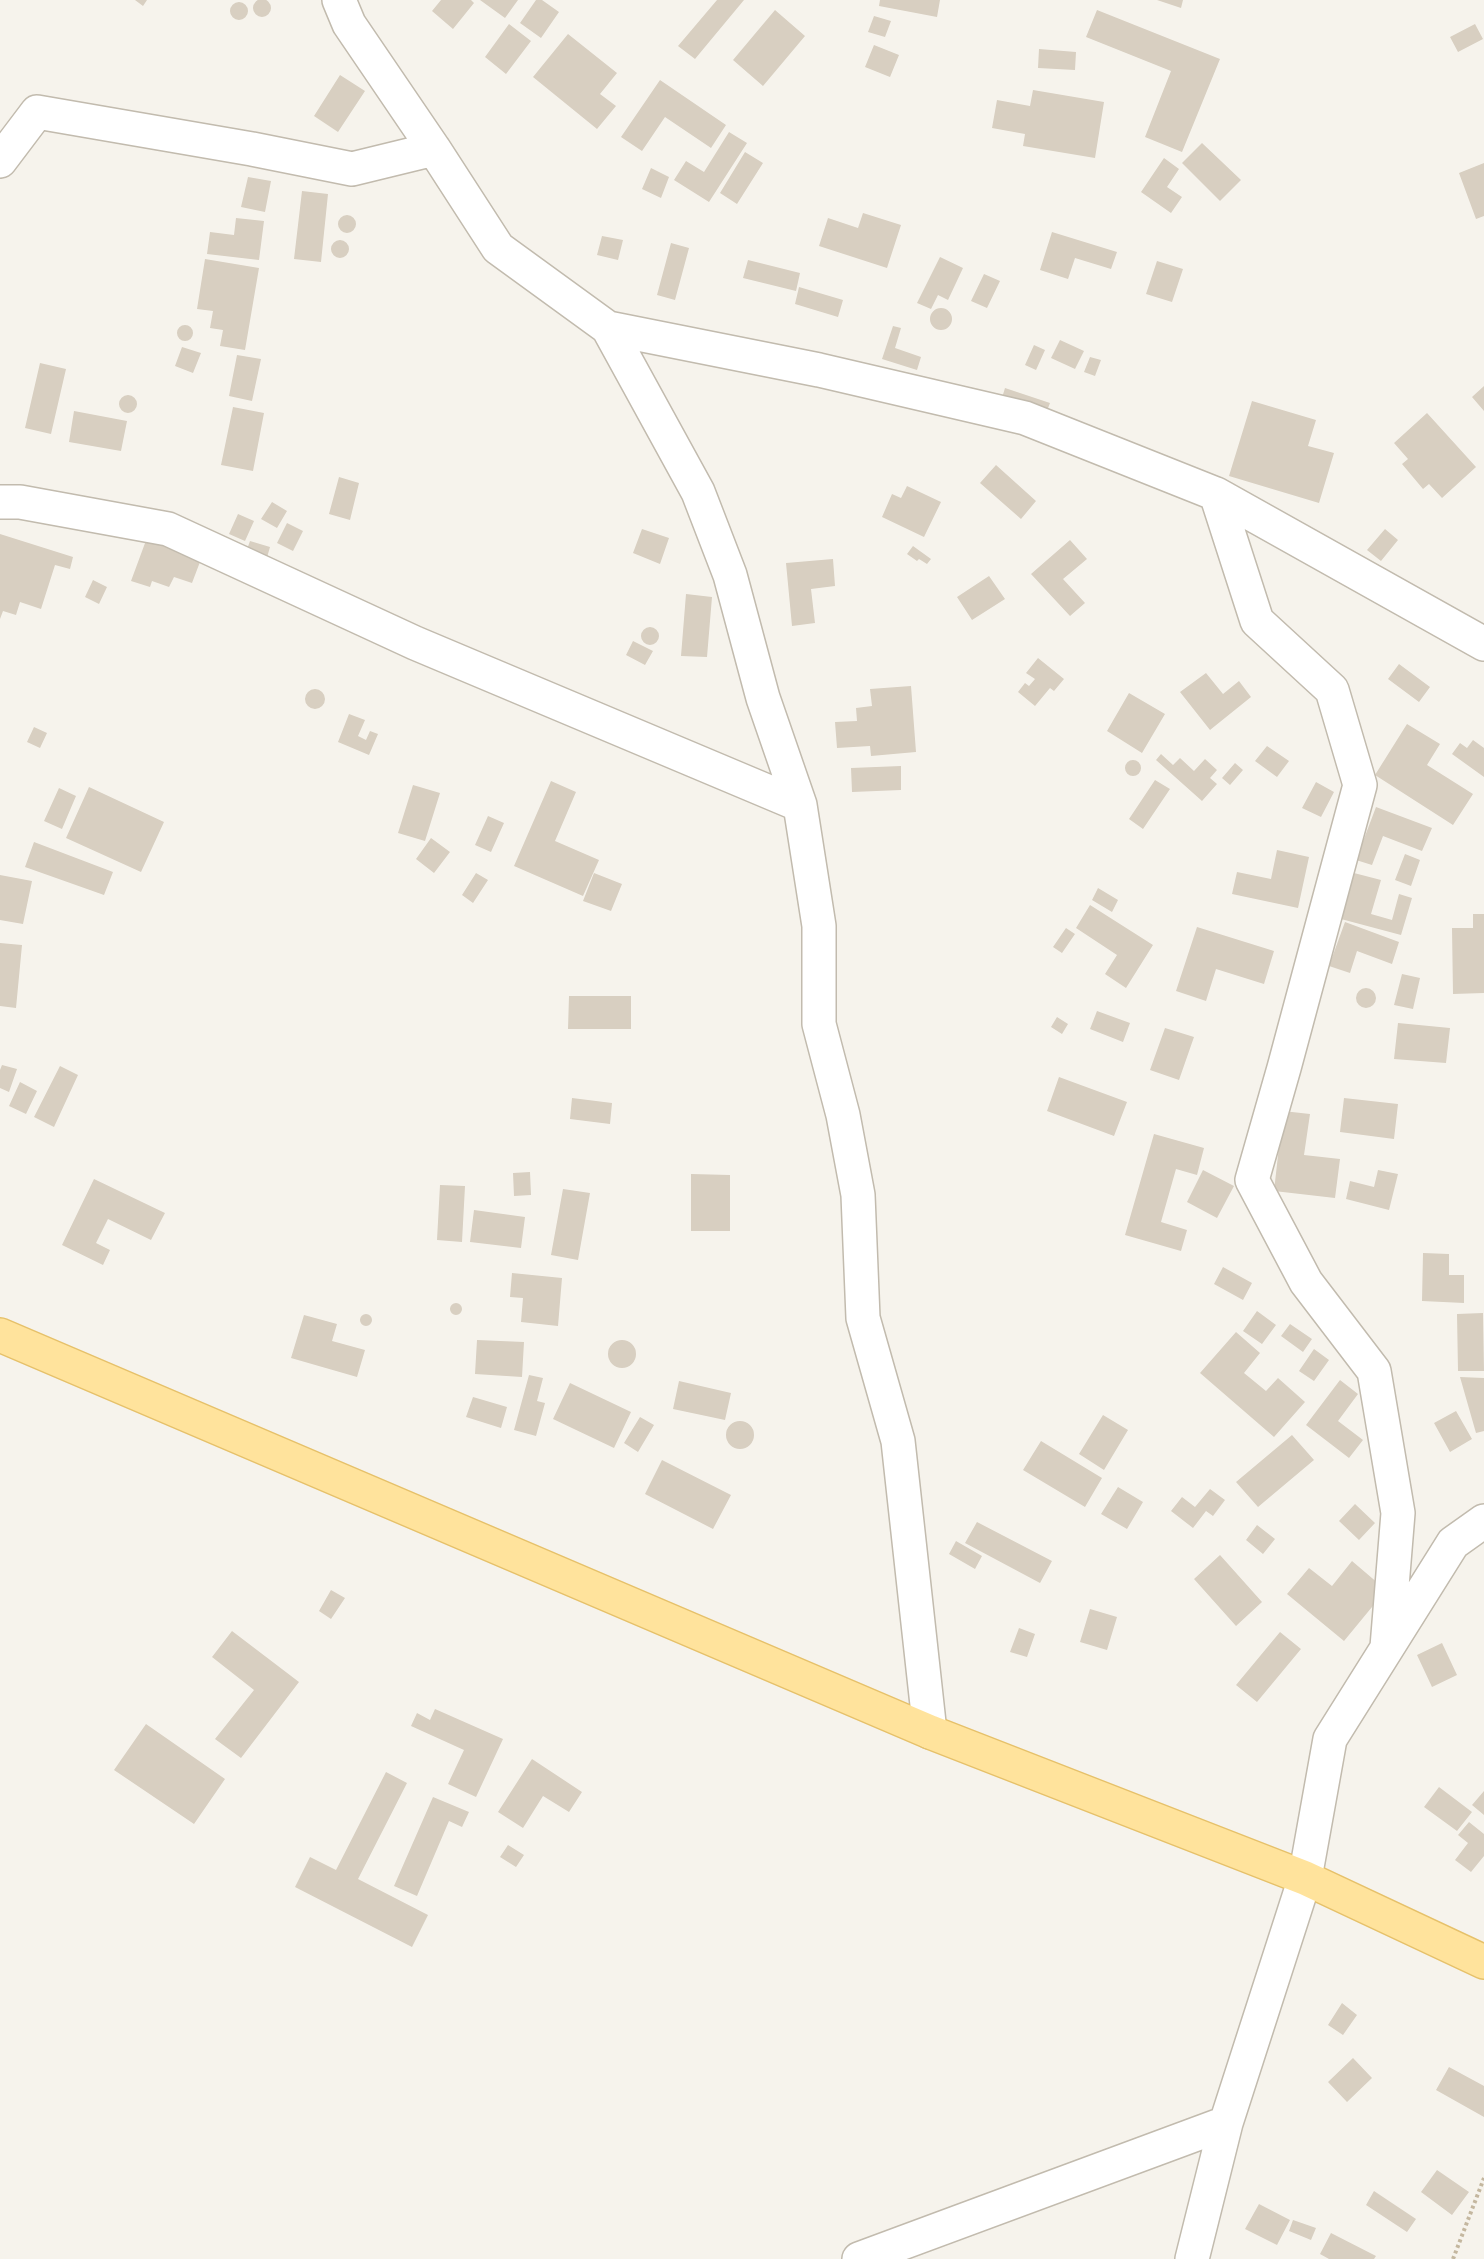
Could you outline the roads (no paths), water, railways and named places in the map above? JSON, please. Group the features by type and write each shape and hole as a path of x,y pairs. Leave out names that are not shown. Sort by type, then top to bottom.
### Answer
{"main road":[{"path":"0,1335 930,1732 1305,1878 1484,1962"}],"street":[{"path":"339,0 349,24 498,248 608,328 819,370 1025,418 1216,494 1484,644"},
{"path":"0,161 37,112 252,149 352,169 434,149"},
{"path":"608,328 702,502 730,575 763,698 800,806 819,926 819,1024 843,1115 858,1195 863,1318 898,1441 930,1732"},
{"path":"1216,494 1257,621 1332,690 1360,785 1252,1179 1306,1281 1374,1371 1398,1513 1387,1647"},
{"path":"0,502 21,502 168,529 415,643 800,806"},
{"path":"1192,2259 1226,2123 1305,1878 1330,1739 1453,1543 1484,1521"},
{"path":"859,2259 1226,2123"}]}
